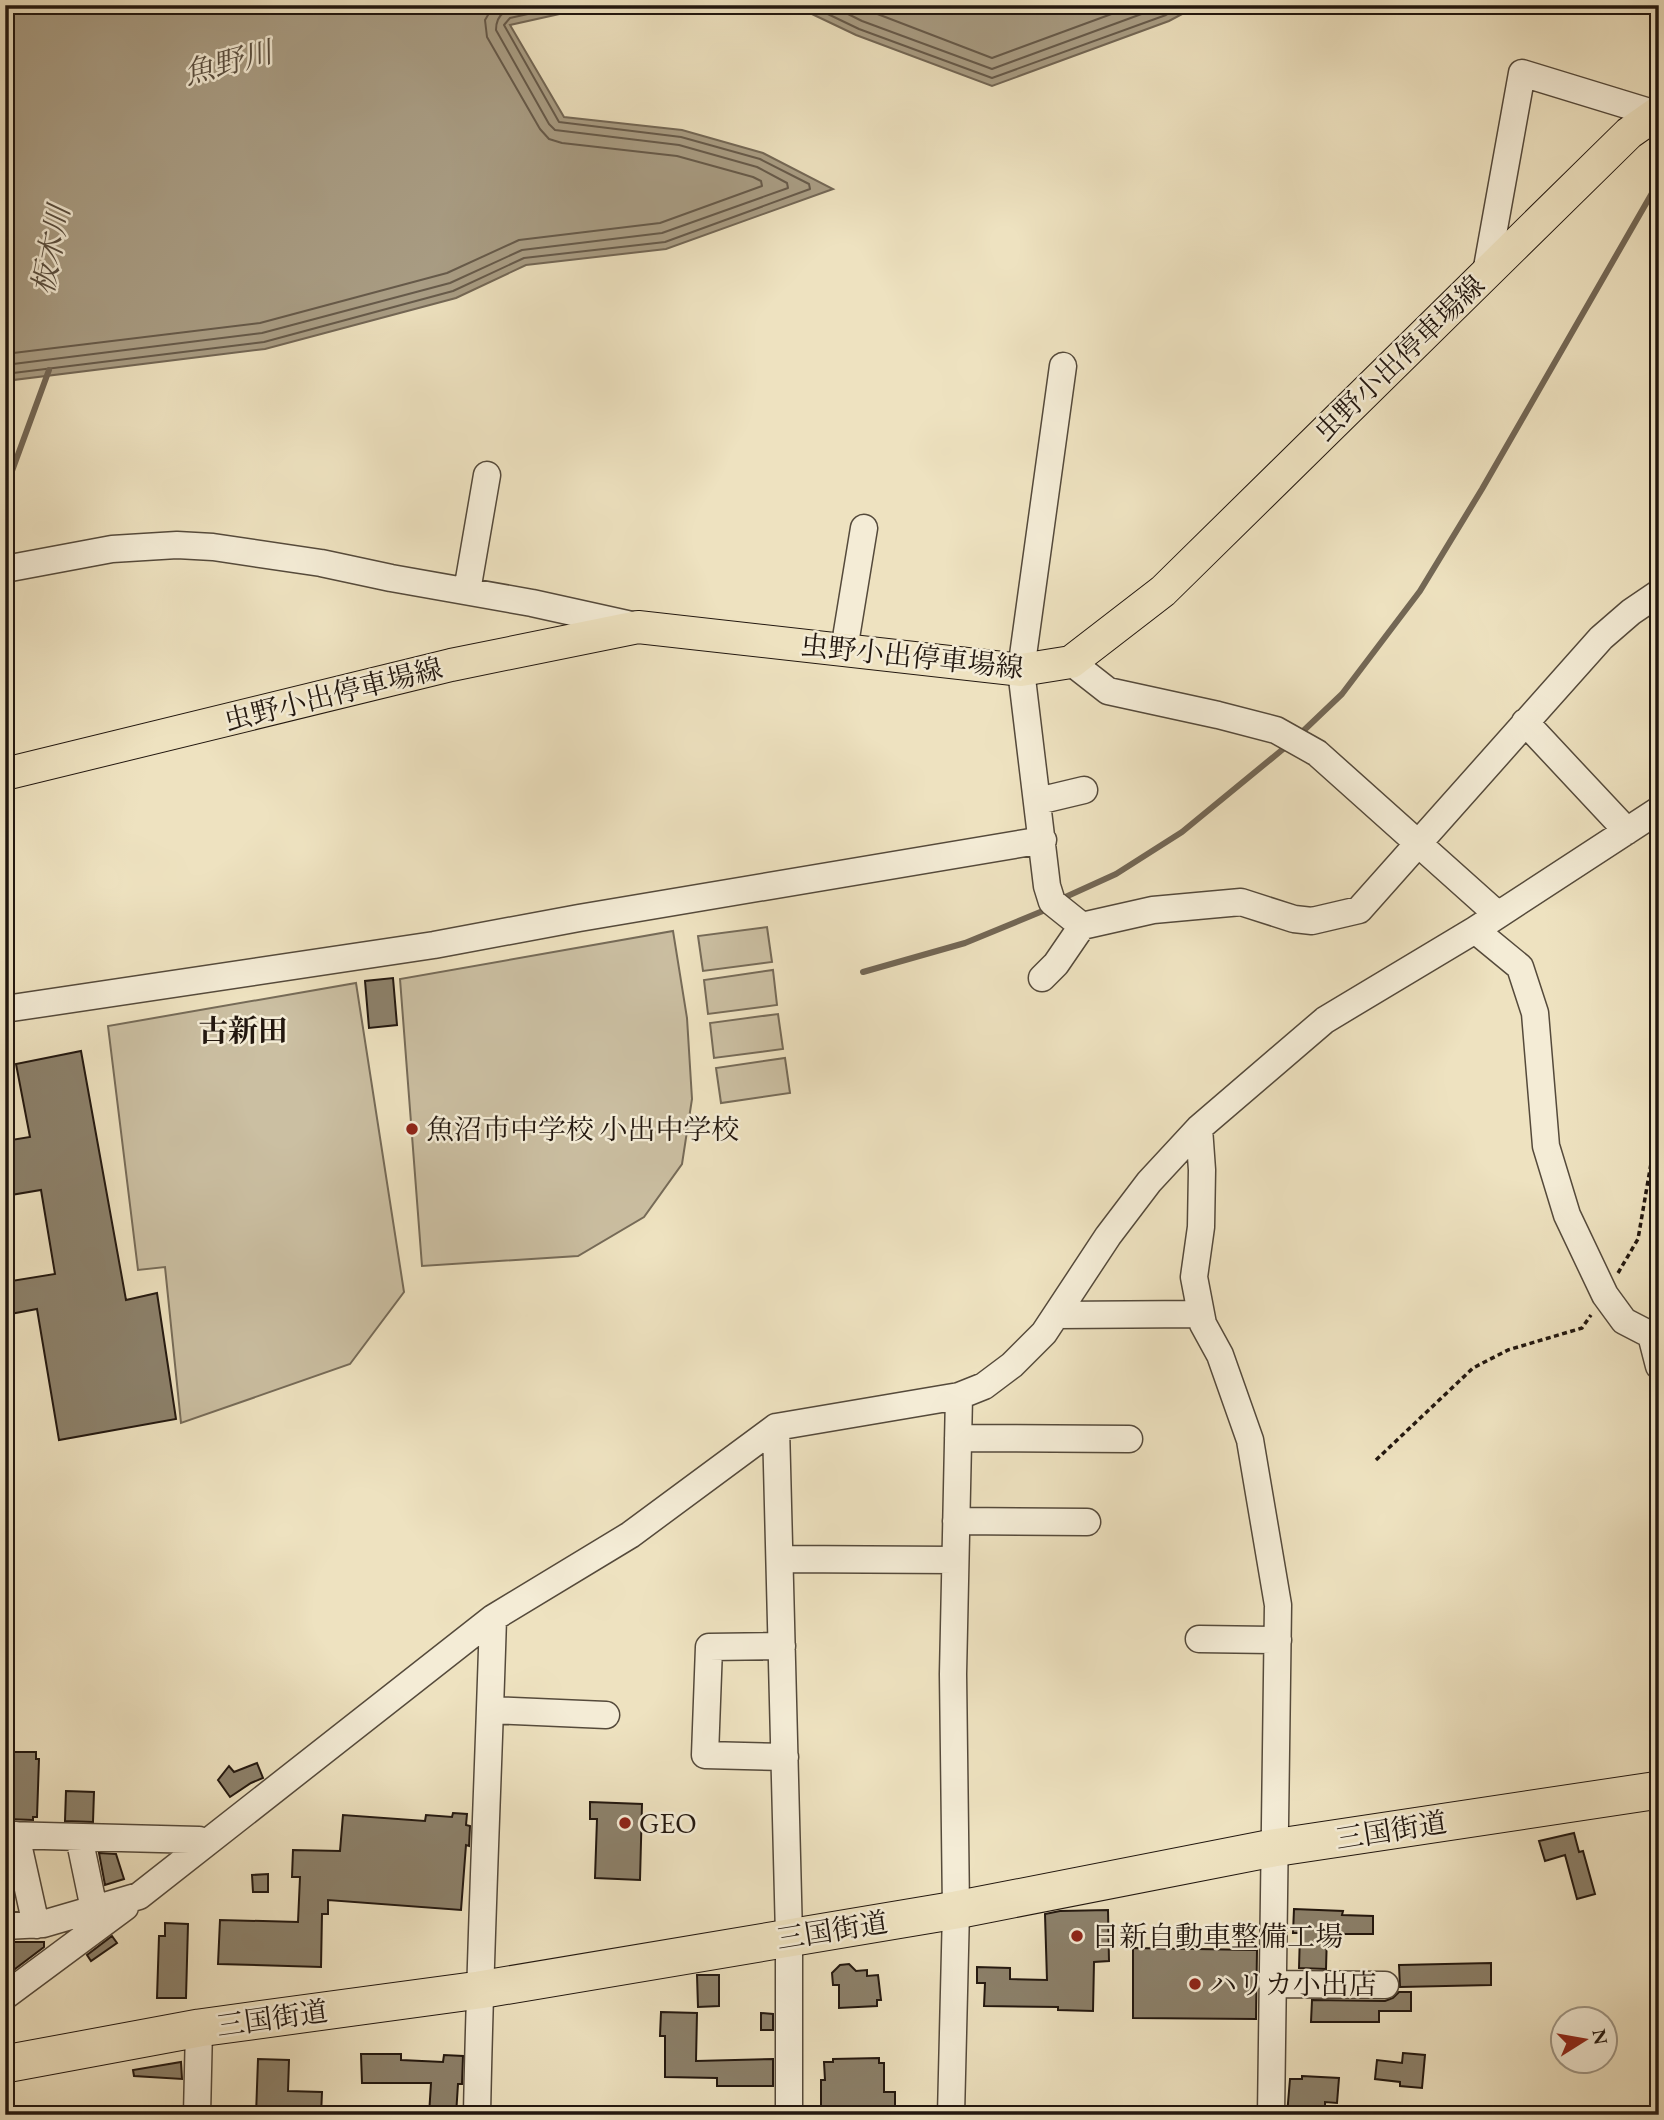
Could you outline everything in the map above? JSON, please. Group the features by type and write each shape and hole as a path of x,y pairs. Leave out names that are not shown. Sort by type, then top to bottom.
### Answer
{"highway":[{"name":"三国街道","path":"5,2064 199,2028 479,1990 957,1910 1273,1848 1659,1790"}],"main road":[{"name":"虫野小出停車場線","path":"5,774 451,665 638,627 1021,670 1071,662 1163,591 1629,132 1657,113"}],"street":[{"path":"1486,272 1522,73 1657,113"},
{"path":"1042,978 1056,964 1066,913 1047,886 1021,670 1063,366"},
{"path":"467,591 487,475"},
{"path":"844,650 864,528"},
{"path":"5,569 112,549 177,545 213,547 321,563 638,627"},
{"path":"1066,913 1153,910 1241,902 1294,919 1312,921 1359,910 1417,841 1601,638 1631,612 1659,593"},
{"path":"1071,662 1108,691 1218,715 1282,733 1317,753 1497,914"},
{"path":"1525,722 1627,831"},
{"path":"1038,801 1084,790"},
{"path":"5,1996 146,1891 493,1618 630,1535 776,1427 959,1396 984,1387 1012,1365 1044,1333 1108,1236 1149,1182 1199,1128 1325,1020 1475,930 1659,810"},
{"path":"5,1009 434,945 606,913 1043,840"},
{"path":"1475,930 1520,967 1535,1013 1546,1146 1567,1215 1605,1294 1624,1321 1651,1335 1659,1366"},
{"path":"1199,1128 1202,1170 1201,1227 1194,1277 1203,1324 1220,1355 1250,1440 1278,1605 1271,2115"},
{"path":"1056,1315 1201,1314"},
{"path":"1624,1321 1659,1318"},
{"path":"951,2115 957,1910 953,1674 959,1396"},
{"path":"776,1427 789,1936 789,2115"},
{"path":"958,1438 1129,1439"},
{"path":"956,1521 1087,1522"},
{"path":"780,1559 955,1560"},
{"path":"477,2115 493,1618"},
{"path":"1199,1639 1278,1640"},
{"path":"782,1646 709,1647 705,1755 785,1757"},
{"path":"490,1710 606,1715"},
{"path":"36,1924 10,1835 199,1840"},
{"path":"79,1837 94,1909"},
{"path":"144,1838 146,1891"},
{"path":"5,1926 36,1924 94,1909 146,1891"},
{"path":"1272,1984 1385,1985"},
{"path":"197,2115 199,2028"}],"path":[{"path":"1376,1460 1473,1367 1508,1350 1581,1328 1638,1239 1654,1146 1659,1136"}],"shaded area":[{"path":"767,927 772,962 703,971 698,936"},
{"path":"673,931 687,1018 692,1099 682,1164 644,1217 578,1256 422,1266 400,979"},
{"path":"773,970 777,1005 708,1014 704,980"},
{"path":"356,983 404,1292 350,1364 181,1423 165,1267 138,1270 108,1026"},
{"path":"778,1014 783,1049 714,1058 710,1023"},
{"path":"785,1058 790,1093 721,1103 716,1068"}],"water":[{"name":"魚野川","path":"5,5 600,5 510,25 564,117 682,130 763,153 833,189 666,249 526,265 456,298 265,349 5,381"},
{"path":"793,5 1199,5 1169,21 992,86 856,35"}],"building":[{"path":"393,978 397,1025 369,1028 365,981"},
{"path":"81,1051 126,1300 157,1293 176,1419 59,1440 37,1309 5,1315 5,1282 55,1274 41,1190 5,1196 5,1141 30,1137 16,1064"},
{"path":"9,1752 36,1752 36,1759 39,1759 37,1817 33,1817 33,1820 7,1819"},
{"path":"257,1763 263,1778 230,1797 218,1780 229,1766 234,1772"},
{"path":"66,1791 94,1792 93,1822 65,1821"},
{"path":"590,1802 642,1804 640,1880 595,1878 597,1819 590,1819"},
{"path":"453,1813 467,1814 466,1825 470,1826 461,1910 328,1900 328,1914 322,1914 321,1967 218,1964 220,1920 298,1922 300,1877 292,1877 293,1850 340,1851 343,1815 425,1821 426,1815 452,1817"},
{"path":"1574,1833 1579,1852 1583,1851 1595,1894 1577,1899 1565,1855 1545,1861 1539,1841"},
{"path":"99,1853 116,1854 124,1879 105,1885"},
{"path":"268,1874 268,1892 253,1892 252,1875"},
{"path":"1294,1909 1343,1911 1342,1915 1373,1916 1373,1934 1327,1934 1326,1969 1299,1968 1300,1933 1293,1933"},
{"path":"1108,1910 1109,1961 1094,1962 1093,2011 1058,2010 1058,2007 984,2006 985,1983 977,1983 977,1967 1010,1968 1010,1979 1047,1980 1045,1914"},
{"path":"165,1923 188,1924 186,1998 157,1998 159,1936 165,1936"},
{"path":"112,1936 117,1943 91,1961 87,1955"},
{"path":"5,1942 44,1942 44,1947 15,1969 5,1969"},
{"name":"ハリカ小出店","path":"1133,1948 1257,1950 1256,2019 1133,2018"},
{"path":"1491,1963 1491,1985 1400,1987 1399,1965"},
{"path":"849,1964 856,1971 867,1970 867,1976 878,1975 881,2000 877,2000 877,2006 839,2008 839,1985 833,1985 832,1973 840,1965"},
{"path":"697,1975 719,1975 719,2006 698,2007"},
{"path":"1399,1992 1411,1992 1411,2011 1379,2011 1379,2022 1311,2022 1312,2000 1385,2001"},
{"path":"661,2012 697,2013 696,2061 773,2059 773,2086 717,2086 717,2078 665,2077 665,2036 660,2036"},
{"path":"761,2013 773,2014 773,2030 761,2030"},
{"path":"1403,2053 1425,2055 1422,2088 1400,2086 1400,2082 1375,2079 1377,2060 1402,2063"},
{"path":"361,2054 401,2054 401,2060 443,2062 444,2055 463,2056 462,2084 458,2084 456,2115 429,2115 431,2083 362,2083"},
{"path":"879,2058 879,2063 884,2063 884,2092 895,2092 895,2114 821,2115 824,2062 833,2062 833,2059"},
{"path":"258,2059 289,2060 288,2091 322,2092 321,2115 256,2115"},
{"path":"181,2062 182,2079 134,2076 133,2070"},
{"path":"1302,2076 1339,2078 1337,2103 1325,2102 1325,2115 1287,2115 1290,2079 1302,2079"}],"waterway":[{"path":"1299,735 1342,694 1420,591 1482,489 1659,181"},
{"name":"板木川","path":"5,490 49,370"},
{"path":"1061,899 1116,874 1182,832 1288,745"},
{"path":"863,972 965,943 1050,908"}],"place":[{"name":"魚沼市中学校 小出中学校","path":"412,1129"},
{"name":"GEO","path":"625,1823"},
{"name":"日新自動車整備工場","path":"1077,1936"},
{"name":"ハリカ小出店","path":"1195,1984"}],"district":[{"name":"古新田","path":"243,1031"}]}
